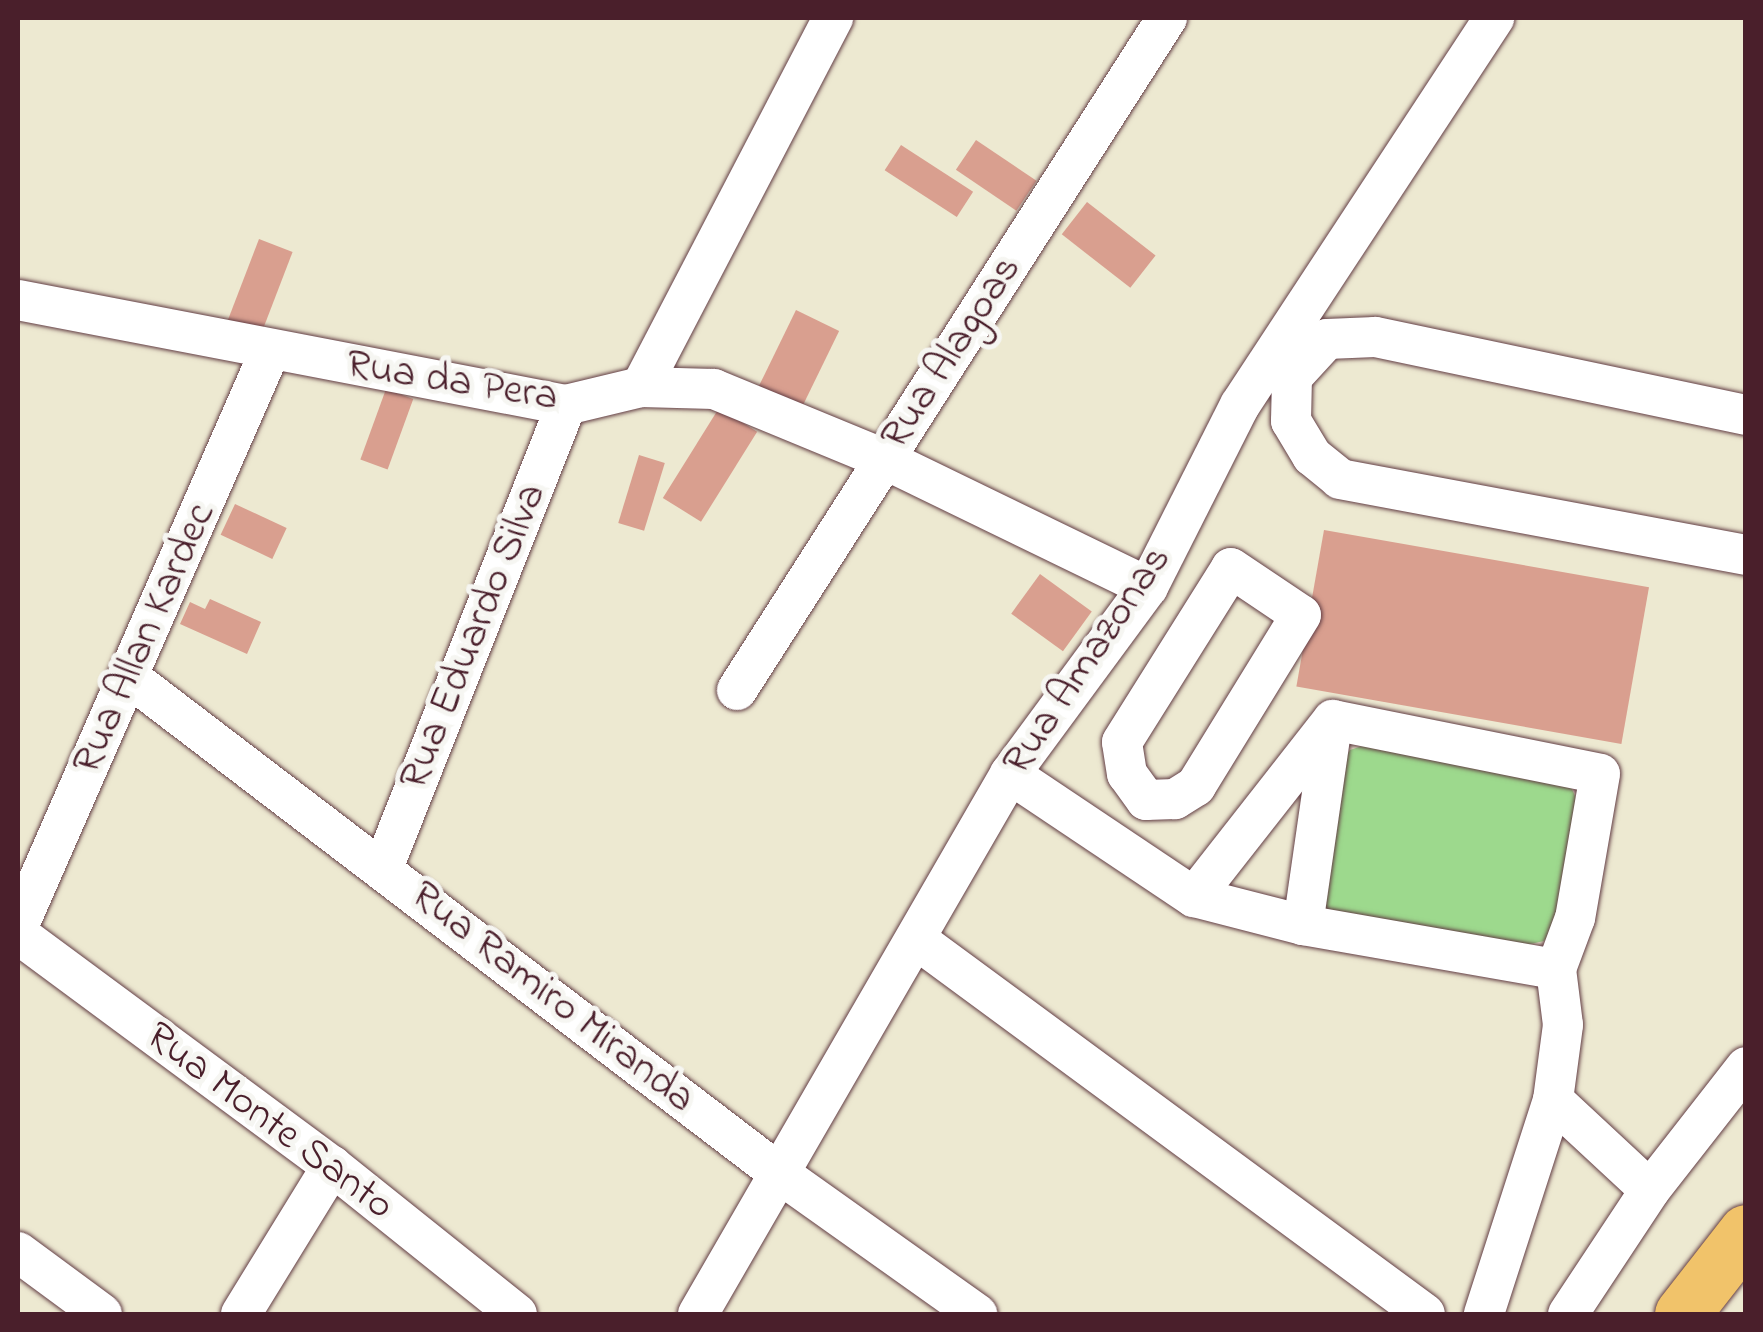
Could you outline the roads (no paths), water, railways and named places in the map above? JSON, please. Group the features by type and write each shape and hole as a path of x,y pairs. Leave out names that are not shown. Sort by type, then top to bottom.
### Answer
{"highway":[{"path":"1682,1314 1746,1232"}],"street":[{"path":"641,387 833,18"},
{"name":"Rua Alagoas","path":"737,690 1167,18"},
{"name":"Rua Amazonas","path":"698,1314 1010,774 1148,586 1240,405 1494,18"},
{"name":"Rua da Pera","path":"18,300 566,405 641,387 714,389 884,459 1148,586"},
{"path":"1746,415 1375,337 1327,339 1292,378 1291,421 1312,456 1340,479 1746,555"},
{"name":"Rua Allan Kardec","path":"18,930 270,351"},
{"name":"Rua Eduardo Silva","path":"383,868 566,405"},
{"path":"1231,568 1301,615 1196,786 1176,800 1146,800 1126,774 1122,742 1231,568"},
{"name":"Rua Ramiro Miranda","path":"129,677 780,1174 977,1314"},
{"path":"1194,897 1332,720"},
{"path":"1302,925 1332,720"},
{"path":"1332,720 1600,774 1575,918 1556,969 1563,1026 1553,1100 1484,1314"},
{"path":"1010,774 1194,897 1302,925 1556,969"},
{"path":"1114,843 1146,800"},
{"name":"Rua Monte Santo","path":"18,930 332,1166 517,1314"},
{"path":"916,939 1424,1314"},
{"path":"1568,1314 1650,1190 1746,1068"},
{"path":"1553,1100 1650,1190"},
{"path":"241,1314 332,1166"},
{"path":"18,1252 102,1314"}]}
